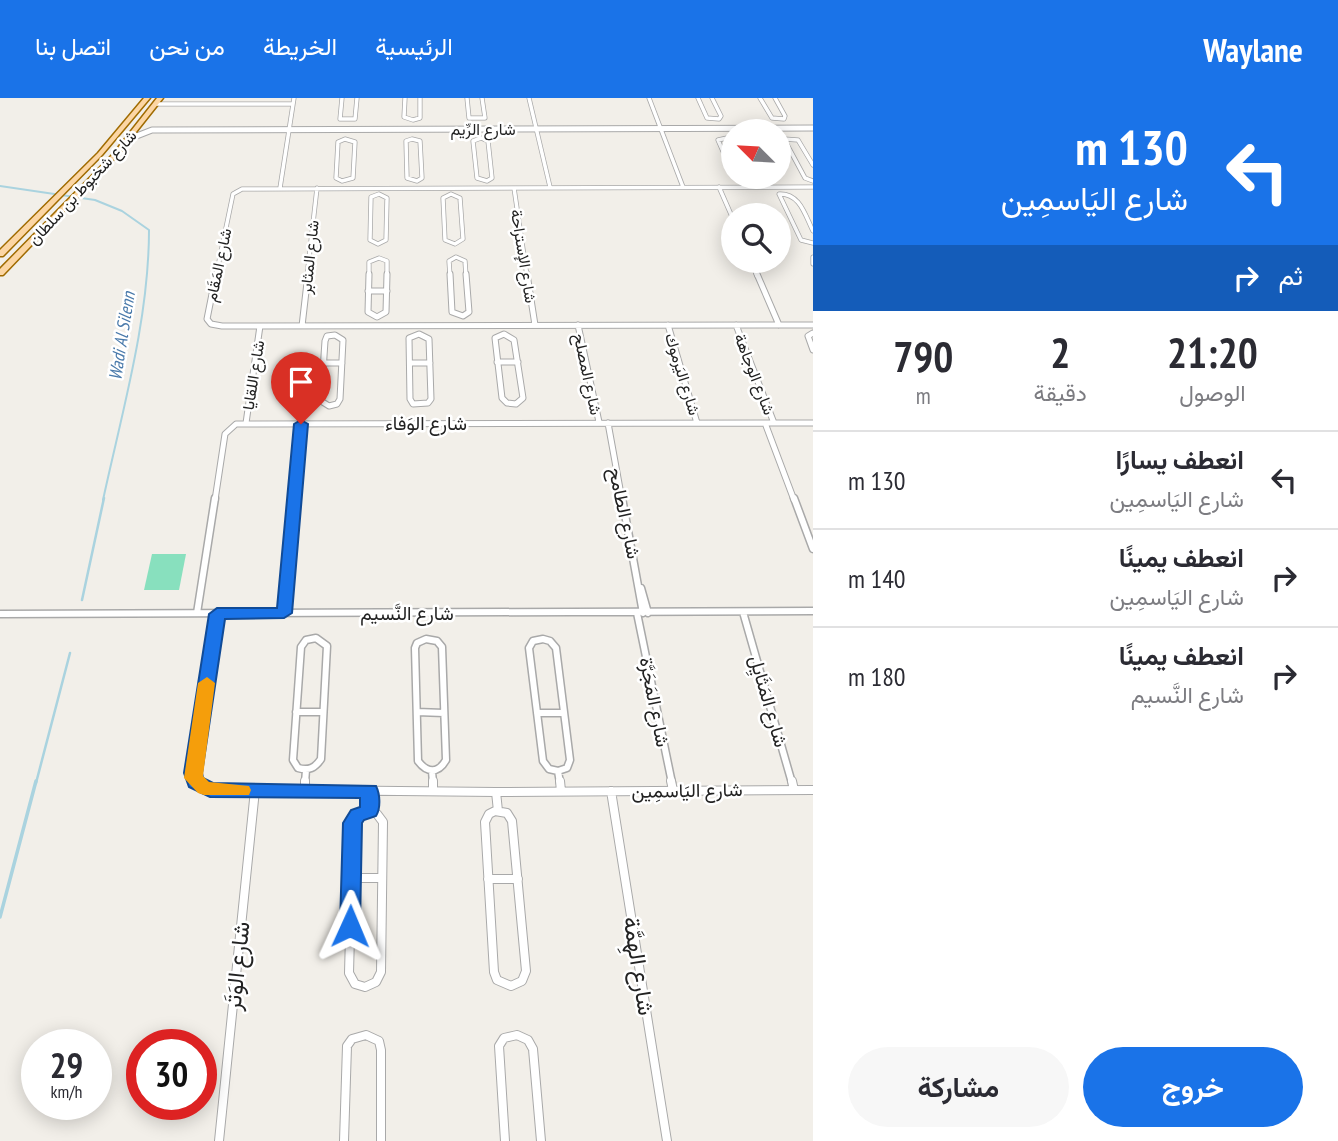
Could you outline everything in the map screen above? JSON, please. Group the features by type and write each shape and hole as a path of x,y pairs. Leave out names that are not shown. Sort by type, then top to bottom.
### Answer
{"main road":[{"name":"شارع شخبوط بن سلطان","path":"0,252 76,179 147,98"},
{"name":"شارع شخبوط بن سلطان","path":"0,273 128,140 158,101"},
{"path":"128,140 119,141 128,131 131,119"}],"street":[{"path":"184,104 187,98"},
{"path":"280,188 294,98"},
{"path":"342,98 356,99 355,119 340,119 342,98"},
{"path":"405,98 420,98 421,117 415,120 405,118 405,98"},
{"path":"468,98 482,98 485,117 478,120 469,118 468,98"},
{"path":"529,98 550,187"},
{"path":"649,98 683,187"},
{"path":"698,98 707,118 718,119 721,116 712,98"},
{"path":"761,98 772,118 784,119 785,116 775,98"},
{"path":"158,101 184,104 293,104"},
{"path":"143,122 144,128 152,130"},
{"name":"شارع الرِّيم","path":"128,140 136,134 152,130 813,128"},
{"path":"481,138 488,141 491,163 492,179 477,179 473,141 481,138"},
{"path":"812,163 798,139 785,138 805,178 813,181"},
{"path":"345,139 355,142 353,163 352,179 336,179 339,141 345,139"},
{"path":"406,141 420,141 421,163 422,179 407,179 406,141"},
{"path":"796,161 812,163"},
{"path":"337,163 353,163"},
{"path":"406,163 421,163"},
{"path":"475,163 491,163"},
{"path":"344,181 344,188"},
{"path":"414,181 414,188"},
{"path":"485,181 486,187"},
{"name":"شارع المَقَام","path":"719,187 486,187 379,191 344,188 245,188 234,193 207,318 209,323 216,325 260,326 779,325 812,328 808,337 813,350"},
{"name":"شارع الإستراحة","path":"514,187 536,325"},
{"path":"719,187 726,203"},
{"name":"شارع المَقَام","path":"791,187 813,187"},
{"name":"شارع المثابر","path":"302,326 317,188"},
{"path":"450,188 451,194"},
{"path":"782,189 795,197 813,231"},
{"path":"379,191 387,198 386,241 378,244 370,241 370,214 372,196 379,191"},
{"path":"782,203 778,196 785,193"},
{"path":"451,194 459,197 463,240 455,244 445,240 444,214 443,197 451,194"},
{"path":"791,213 804,213"},
{"path":"370,214 387,214"},
{"path":"444,214 461,214"},
{"path":"791,220 802,241 813,243"},
{"path":"456,257 465,261 469,312 461,316 452,312 450,291 449,261 456,257"},
{"path":"813,257 813,264"},
{"path":"379,258 387,261 387,291 386,313 377,317 368,314 370,260 379,258"},
{"path":"756,273 779,325"},
{"path":"368,291 387,291"},
{"path":"450,291 467,291"},
{"path":"461,316 462,325"},
{"path":"377,317 377,326"},
{"path":"418,325 419,334"},
{"path":"503,325 504,334"},
{"name":"شارع المصلح","path":"578,325 603,423"},
{"name":"شارع اليَرموك","path":"668,325 697,423"},
{"name":"شارع الوجاهة","path":"736,325 774,423"},
{"name":"شارع اللقايا","path":"246,424 260,326"},
{"path":"334,326 335,335"},
{"path":"419,334 429,339 431,401 421,405 410,401 410,363 409,338 419,334"},
{"path":"504,334 514,338 523,398 520,402 513,404 502,400 498,362 495,338 504,334"},
{"path":"335,335 343,340 340,399 337,404 330,405 321,401 323,363 325,339 335,335"},
{"path":"498,362 518,362"},
{"path":"323,363 342,363"},
{"path":"410,363 430,363"},
{"name":"شارع الطامح","path":"603,423 610,440 643,613"},
{"path":"765,423 813,549"},
{"name":"شارع الوَفاء","path":"246,424 813,423"},
{"path":"197,613 225,434 233,425 246,424"},
{"path":"284,613 301,424"},
{"name":"شارع النَّسيم","path":"0,614 813,611"},
{"name":"شارع المَثَايِل","path":"743,612 794,790"},
{"name":"شارع المَجَرَّة","path":"643,613 673,790"},
{"name":"شارع اليَاسمِين","path":"217,614 193,778 200,786 210,790 813,790"},
{"path":"316,638 327,646 323,712 321,759 316,766 306,770 298,768 293,763 302,645 309,639 316,638"},
{"path":"430,639 442,647 444,713 446,760 442,767 432,771 424,769 419,764 415,648 419,641 430,639"},
{"path":"539,639 550,641 555,648 564,713 570,760 567,768 558,771 544,764 529,648 539,639"},
{"path":"296,712 323,712"},
{"path":"417,712 444,713"},
{"path":"537,713 564,713"},
{"path":"305,790 306,770"},
{"path":"432,771 433,791"},
{"path":"558,771 561,792"},
{"name":"شارع الوَتَر","path":"219,1141 255,790"},
{"path":"370,791 370,811"},
{"name":"شارع الهِمَّة","path":"611,791 667,1141"},
{"path":"496,792 498,811"},
{"path":"370,811 380,816 383,822 381,972 376,982 365,987 355,984 349,973 351,878 353,820 361,813 370,811"},
{"path":"498,811 507,814 512,821 526,971 522,981 511,986 497,981 494,972 485,819 488,814 498,811"},
{"path":"351,878 382,878"},
{"path":"488,879 518,879"},
{"path":"505,1141 499,1046 503,1038 517,1034 526,1038 533,1049 541,1141"},
{"path":"344,1141 347,1046 352,1039 366,1035 379,1041 381,1050 381,1141"}],"green space":[{"path":"152,554 186,554 179,590 144,590"}],"waterway":[{"name":"Wadi Al Silenn","path":"0,186 95,200 122,211 149,230 148,264 139,332 103,500"},
{"name":"Wadi Al Silenn","path":"82,600 104,498"},
{"name":"Wadi Al Silenn","path":"36,783 70,653"},
{"name":"Wadi Al Silenn","path":"0,917 36,781"}],"slow traffic":[{"path":"207,683 193,778 204,789 242,790"}],"route":[{"path":"301,424 284,613 217,614 193,778 204,789 210,790 370,791 370,811 358,814 353,820 350,926"}]}
